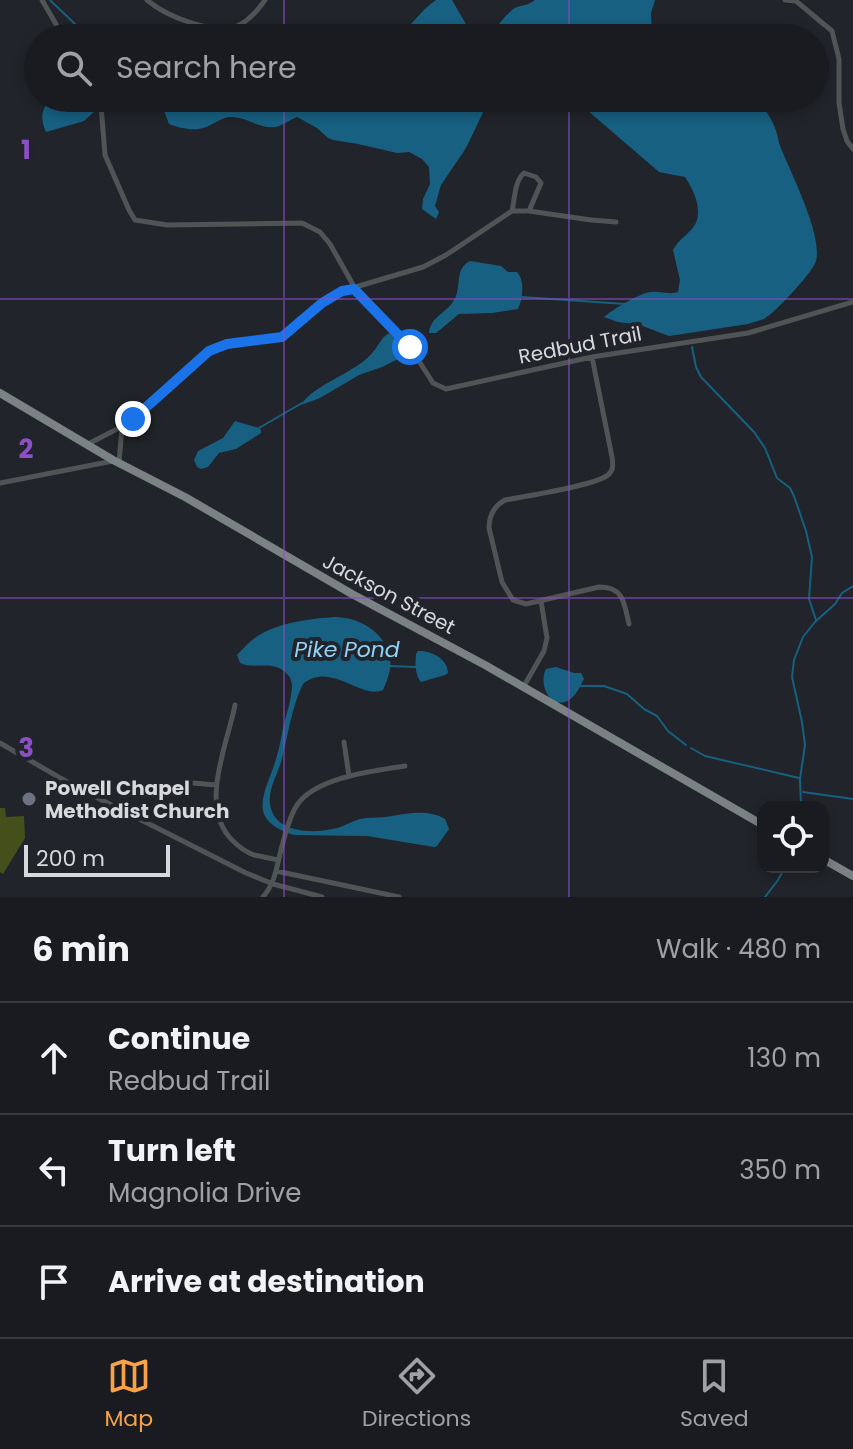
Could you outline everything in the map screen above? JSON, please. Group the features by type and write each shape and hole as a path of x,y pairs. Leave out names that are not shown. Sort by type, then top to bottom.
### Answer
{"main road":[{"name":"Jackson Street","path":"0,393 116,462 185,497 352,594 440,639 757,822"},
{"path":"829,862 853,876"}],"street":[{"path":"42,0 56,24"},
{"path":"147,0 173,15 199,24"},
{"path":"241,24 265,0"},
{"path":"785,0 796,0 824,24"},
{"path":"829,28 839,59 839,103 843,129 853,149"},
{"path":"102,112 105,155 135,220 167,225 302,223 320,232 330,244 354,289"},
{"path":"512,211 516,188 524,173 536,177 541,183 529,211"},
{"path":"86,444 123,426 209,351 227,344 282,337 322,303 342,291 423,267 512,211 616,222"},
{"name":"Redbud Trail","path":"354,289 410,347 433,383 446,389 592,357 748,333 853,302"},
{"path":"592,357 612,457 609,475 593,482 505,500 495,508 489,521 502,582 509,595 519,603 611,587 618,591 624,602 629,624"},
{"path":"0,483 116,462 123,426"},
{"path":"523,687 544,651 547,638 541,601"},
{"path":"235,705 216,785 217,811 225,833 242,849 278,860"},
{"path":"344,742 349,776"},
{"path":"0,743 74,786 246,873 322,897"},
{"path":"263,897 273,884 289,820 303,798 320,786 349,776 405,766"},
{"path":"193,783 216,785"},
{"path":"276,871 399,897"}],"green space":[{"path":"0,808 5,808 6,817 24,816 25,838 3,874 0,872"}],"water":[{"path":"436,0 452,0 466,24 411,24"},
{"path":"535,0 655,0 651,24 499,24 517,7"},
{"path":"94,112 84,121 46,132 42,114"},
{"path":"164,112 483,112 466,148 441,185 435,206 439,212 436,219 422,209 430,184 429,167 409,152 397,153 333,140 297,117 273,127 230,117 201,128 187,129 169,124"},
{"path":"589,112 767,112 804,202 817,249 816,261 809,272 772,313 748,324 669,336 640,325 604,317 646,293 678,292 680,280 673,250 695,225 697,204 685,177 659,172"},
{"path":"470,261 517,272 522,290 518,309 459,314 436,333 429,333 433,322 453,301 460,272"},
{"path":"389,333 400,343 402,357 301,405 307,397 365,360"},
{"path":"235,421 259,428 261,433 236,449 219,453 208,467 197,467 194,460 198,451 223,438"},
{"name":"Pike Pond","path":"334,617 362,623 377,634 387,649 389,675 383,690 374,692 334,678 313,678 303,684 272,788 270,804 273,814 296,830 317,831 337,828 363,818 431,814 445,819 449,829 437,846 367,836 294,835 273,825 264,814 264,794 278,751 292,684 282,670 240,663 237,655 251,641 269,630"},
{"path":"418,651 438,656 448,673 421,682 416,669"},
{"path":"556,667 581,673 584,679 574,696 562,702 551,699 545,688 546,669"}],"waterway":[{"path":"50,0 75,24"},
{"path":"522,297 625,304"},
{"path":"692,347 701,377 754,432 765,448 777,478 790,488 794,496 812,557 809,599 816,620"},
{"path":"259,428 302,403"},
{"path":"801,801 800,779 805,745 792,677 794,660 803,637 842,593 853,586"},
{"path":"390,666 416,667"},
{"path":"580,686 604,686 627,694 657,716 668,731 686,745"},
{"path":"691,748 705,756 799,778"},
{"path":"803,792 853,799"},
{"path":"765,897 782,873"}],"place":[{"name":"Powell Chapel Methodist Church","path":"29,799"}],"route":[{"path":"133,419 209,351 227,344 282,337 302,318 342,291 354,289 410,347"}]}
